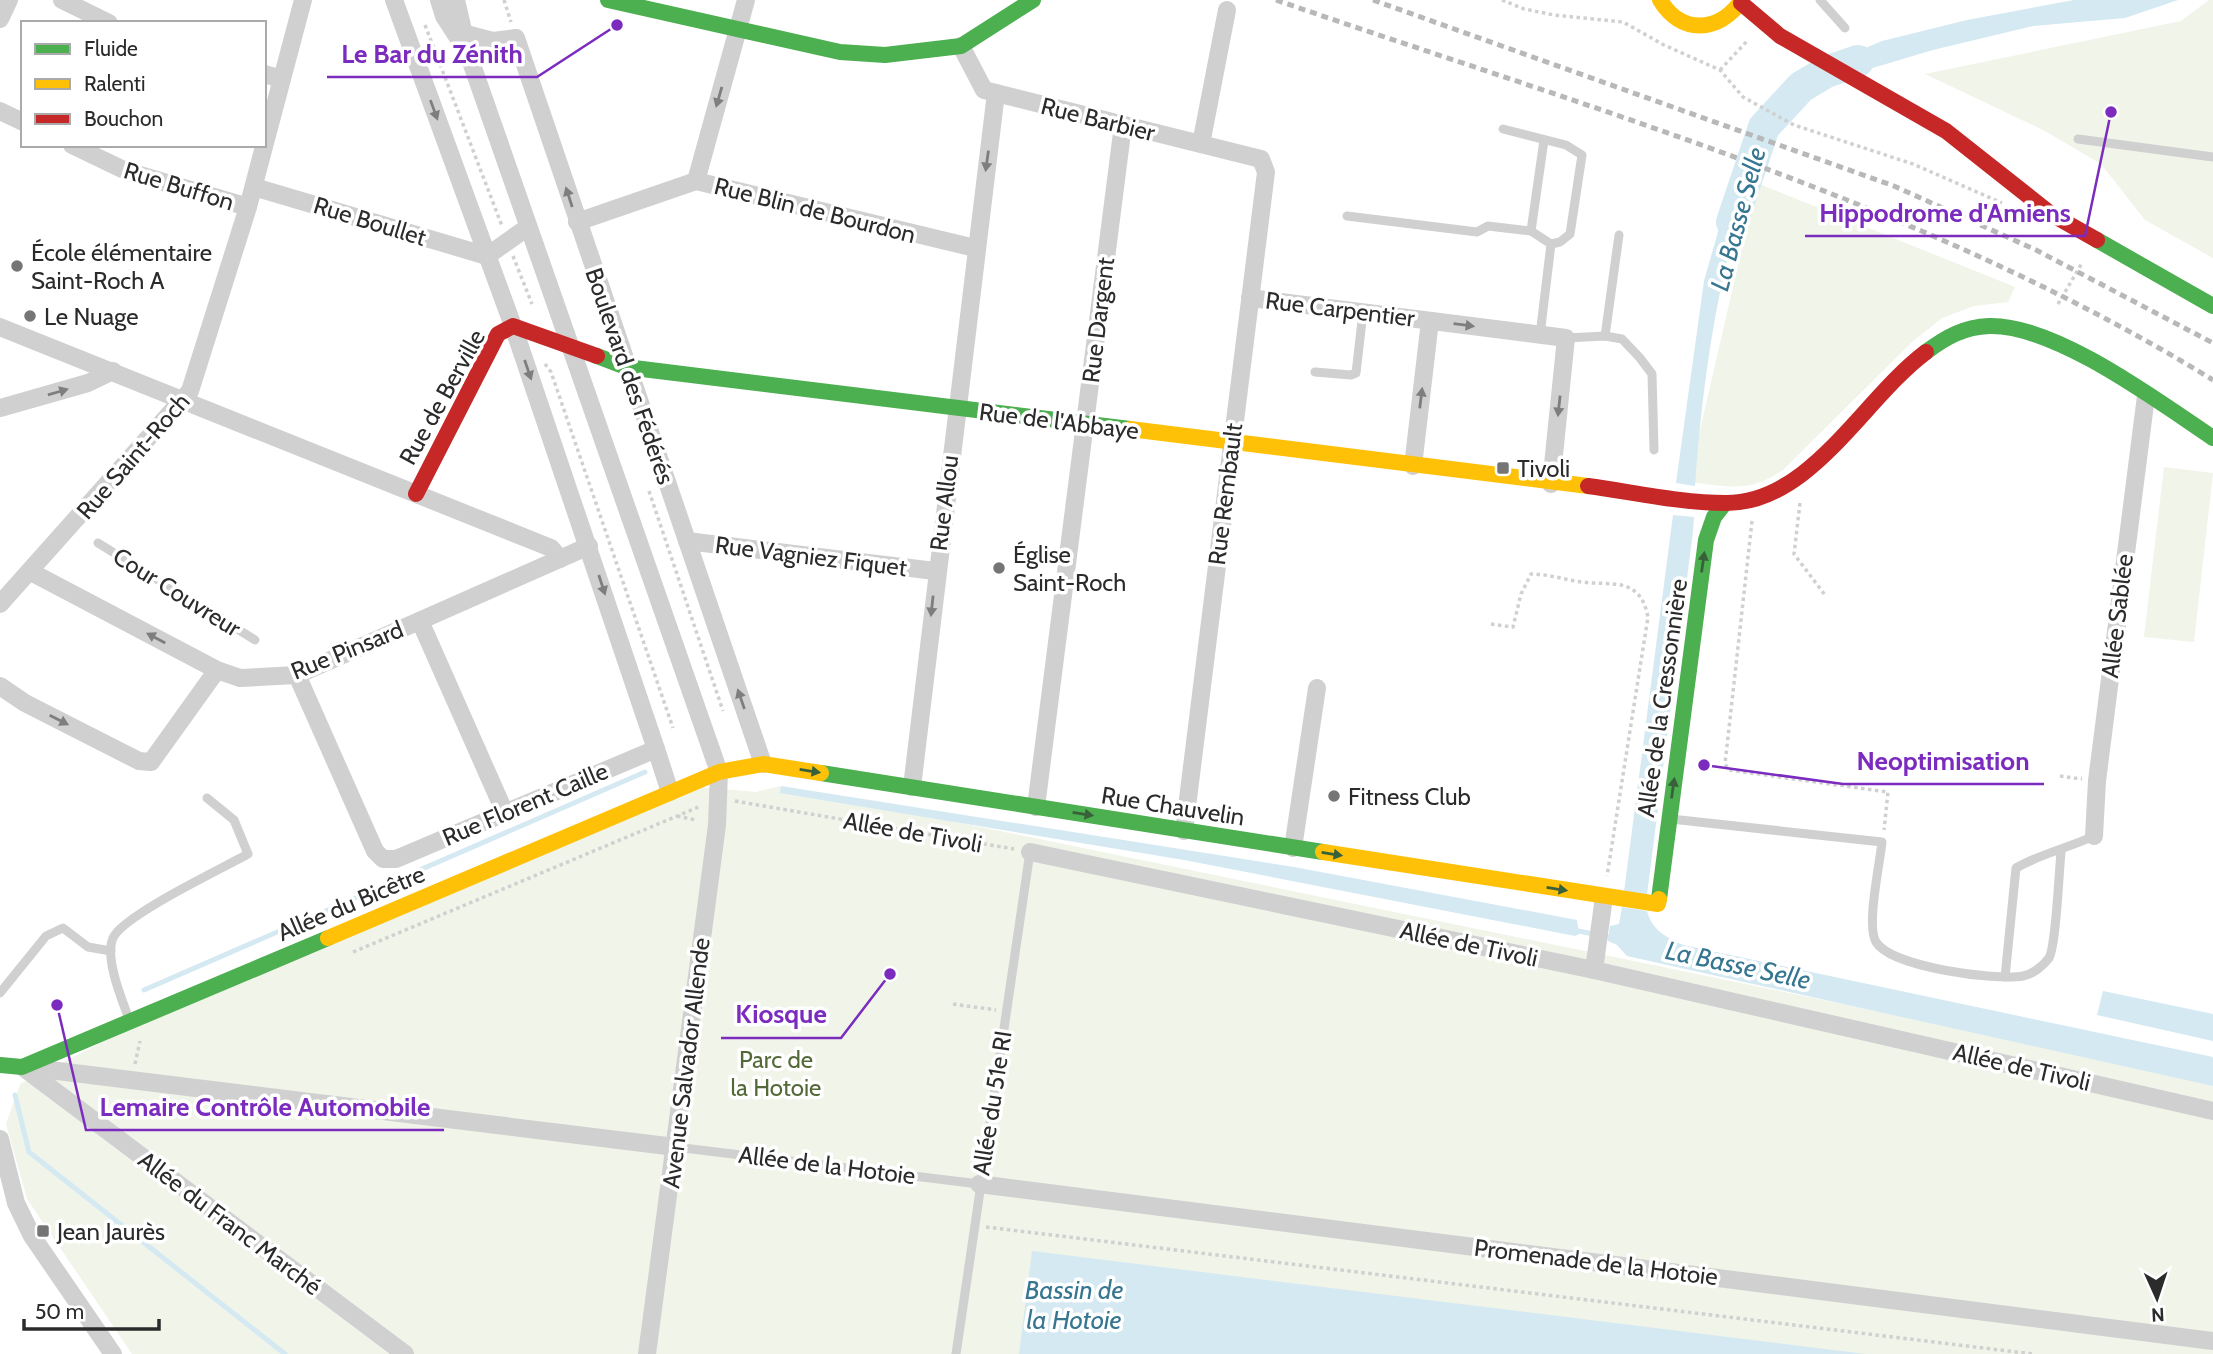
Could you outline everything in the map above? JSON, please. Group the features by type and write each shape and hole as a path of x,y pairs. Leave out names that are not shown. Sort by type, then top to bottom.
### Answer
{"street":[{"path":"0,19 9,0"},
{"path":"62,0 104,21"},
{"name":"Rue Saint-Roch","path":"266,141 303,0"},
{"path":"394,0 513,326 589,546 671,801"},
{"name":"Boulevard des Fédérés","path":"439,0 443,16 469,56"},
{"name":"Boulevard des Fédérés","path":"456,0 469,56 719,772"},
{"path":"608,0 840,52 885,55 961,46 1032,0"},
{"path":"696,181 746,0"},
{"path":"1646,0 1661,3 1671,18 1683,25 1708,27 1731,16 1742,1 1762,23 1808,53 1956,138 2045,210 2213,306"},
{"path":"1201,144 1227,10"},
{"path":"466,34 493,41 516,37"},
{"name":"Boulevard des Fédérés","path":"516,37 763,764"},
{"path":"961,46 984,90 996,93"},
{"path":"266,75 282,79"},
{"name":"Rue Barbier","path":"996,93 1261,159"},
{"name":"Rue Allou","path":"912,787 975,248 996,93"},
{"path":"0,111 21,121"},
{"name":"Rue Dargent","path":"1037,807 1123,125"},
{"name":"Rue Buffon","path":"76,147 126,172 248,207"},
{"name":"Rue Saint-Roch","path":"0,604 76,531 192,387 264,147"},
{"name":"Rue Rembault","path":"1184,831 1266,172 1261,159"},
{"name":"Rue Blin de Bourdon","path":"577,222 696,181 975,248"},
{"name":"Rue Boullet","path":"254,187 487,256"},
{"path":"487,256 528,227"},
{"name":"Rue Carpentier","path":"1251,298 1566,338"},
{"name":"Rue Carpentier","path":"1413,466 1430,321"},
{"name":"Rue de l'Abbaye","path":"513,326 626,367 1551,484 1725,503 1754,501 1781,493 1803,475 1924,352 1959,331 1998,326 2040,337 2146,396 2213,438"},
{"name":"Rue de Berville","path":"416,494 490,346 498,334 513,326"},
{"path":"0,327 551,548 560,559"},
{"path":"1551,484 1566,338"},
{"path":"0,408 89,383 113,371"},
{"name":"Allée Sablée","path":"2094,836 2097,780 2146,396"},
{"name":"Allée de la Cressonnière","path":"1658,904 1706,540 1714,517 1725,503"},
{"name":"Rue Vagniez Fiquet","path":"687,541 936,571"},
{"name":"Rue Pinsard","path":"31,572 216,670 240,678 297,675 589,546"},
{"path":"420,621 505,813"},
{"path":"0,685 25,703 128,755 152,762 216,670"},
{"name":"Rue Florent Caille","path":"297,675 375,851 383,859 396,859 656,748"},
{"path":"1293,848 1317,688"},
{"name":"Rue Chauvelin","path":"719,772 763,764 1658,904"},
{"name":"Avenue Salvador Allende","path":"647,1354 720,799 719,772"},
{"name":"Allée du Bicêtre","path":"0,1065 22,1067 671,801 719,772"},
{"name":"Allée de Tivoli","path":"1030,852 1594,970 2213,1111"},
{"path":"1594,970 1597,946 1611,898"},
{"path":"22,1067 675,1147"},
{"name":"Allée du Franc Marché","path":"22,1067 405,1354"},
{"path":"0,1139 16,1203 32,1236 113,1354"},
{"name":"Promenade de la Hotoie","path":"979,1184 2213,1341"}],"lane":[{"path":"1820,0 1845,28"},
{"path":"1347,216 1477,232 1488,226 1531,231 1550,244 1560,242 1570,234 1583,163 1582,155 1566,145 1503,129"},
{"path":"2078,139 2213,157"},
{"path":"1531,231 1544,140"},
{"path":"1605,336 1619,235"},
{"path":"1540,335 1550,244"},
{"path":"1315,372 1351,375 1356,373 1363,312"},
{"path":"1566,338 1605,336 1622,339 1652,374 1654,450"},
{"name":"Cour Couvreur","path":"98,543 255,640"},
{"path":"130,1021 118,988 111,951 114,936 133,919 248,854 234,820 207,798"},
{"path":"1668,818 1882,842 1872,930 1878,946 1901,960 2005,977 2025,976 2038,969 2050,956 2061,852"},
{"path":"2005,977 2016,868 2035,857 2061,852 2094,836"},
{"name":"Allée du 51e RI","path":"956,1354 1030,852"},
{"path":"0,993 46,936 63,928 88,947 111,951"},
{"name":"Allée de la Hotoie","path":"675,1147 979,1184"}],"path":[{"path":"505,0 516,37"},
{"path":"1502,0 1524,9 1554,15 1623,22 1664,45 1720,70 1733,87 1794,125 1913,164 2006,205"},
{"path":"425,26 531,304"},
{"path":"1720,70 1748,40"},
{"path":"2058,304 2082,263"},
{"path":"543,360 551,372 673,728"},
{"path":"1803,475 1794,554 1825,595"},
{"path":"646,481 723,711"},
{"path":"1754,501 1725,764 1729,771 1888,792 1882,842"},
{"path":"1491,624 1513,627 1521,594 1531,574 1584,583 1603,581 1623,585 1635,592 1646,606 1648,617 1611,898"},
{"path":"344,956 720,799"},
{"name":"Allée de Tivoli","path":"720,799 1030,852"},
{"path":"671,801 677,816"},
{"path":"677,816 696,820"},
{"path":"953,1004 1006,1011"},
{"path":"133,1081 138,1042 151,1036"},
{"path":"973,1225 2033,1354"}],"green space":[{"path":"2209,0 2213,0 2213,258 2145,220 2101,164 2045,131 1925,74 2181,21"},
{"path":"1757,183 2015,287 2008,302 1974,306 1942,318 1911,343 1783,470 1771,478 1759,483 1737,486 1688,482"},
{"path":"2164,467 2213,473 2194,642 2144,637"},
{"name":"Parc de la Hotoie","path":"781,786 2213,1080 2213,1354 132,1354 27,1199 6,1124 20,1084 140,1023 699,787 756,792"}],"water":[{"path":"2074,0 2178,0 2125,18 2033,26 1933,50 1829,81 1809,72 1882,41 1967,20"},
{"path":"1733,179 1751,186 1729,255 1712,333 1695,486 1676,483 1704,281"},
{"path":"1673,515 1694,517 1647,895 1624,892"},
{"path":"781,786 1294,867 1577,920 1579,934 1575,936 1184,860 780,793"},
{"path":"1622,907 1647,911 1656,928 1683,945 2213,1057 2213,1086 1627,956 1617,945 1608,941 1610,926 1619,924"},
{"path":"2103,991 2213,1014 2213,1041 2097,1015"},
{"name":"Bassin de la Hotoie","path":"1032,1251 1865,1354 1019,1354"}],"waterway":[{"name":"La Basse Selle","path":"1732,222 1764,127 1801,87 1826,72 1858,61"},
{"path":"144,990 645,772"},
{"path":"1573,930 1615,938"},
{"path":"15,1095 29,1152 285,1354"}],"railway":[{"path":"1276,0 1636,122 1874,211 1990,261 2103,317 2213,380"},
{"path":"1373,0 1894,186 2036,250 2213,343"}],"traffic: fast":[{"path":"608,0 840,52 885,55 961,46 1033,0"},
{"path":"2097,240 2213,306"},
{"path":"1926,352 1948,337 1971,328 1989,326 2015,329 2075,351 2106,368 2213,438"},
{"path":"597,356 626,367 1130,429"},
{"path":"1659,899 1706,540 1714,517 1725,503"},
{"path":"821,773 1323,852"},
{"path":"0,1065 22,1067 328,938"}],"traffic: slow":[{"path":"1660,0 1678,19 1700,26 1722,19 1742,0"},
{"path":"1130,429 1588,486"},
{"path":"328,938 719,772 763,764 821,773"},
{"path":"1323,852 1658,904 1659,899"}],"traffic: jam":[{"path":"1741,3 1780,36 1946,131 2051,214 2097,240"},
{"path":"416,494 498,334 513,326 597,356"},
{"path":"1588,486 1709,503 1756,498 1784,486 1810,468 1903,372 1926,352"}],"place":[{"name":"Le Bar du Zénith","path":"617,25"},
{"name":"Hippodrome d'Amiens","path":"2111,112"},
{"name":"École élémentaire Saint-Roch A","path":"17,266"},
{"name":"Le Nuage","path":"30,316"},
{"name":"Tivoli","path":"1503,468"},
{"name":"Église Saint-Roch","path":"999,568"},
{"name":"Neoptimisation","path":"1704,765"},
{"name":"Fitness Club","path":"1334,796"},
{"name":"Kiosque","path":"890,974"},
{"name":"Lemaire Contrôle Automobile","path":"57,1005"},
{"name":"Jean Jaurès","path":"43,1231"}]}
